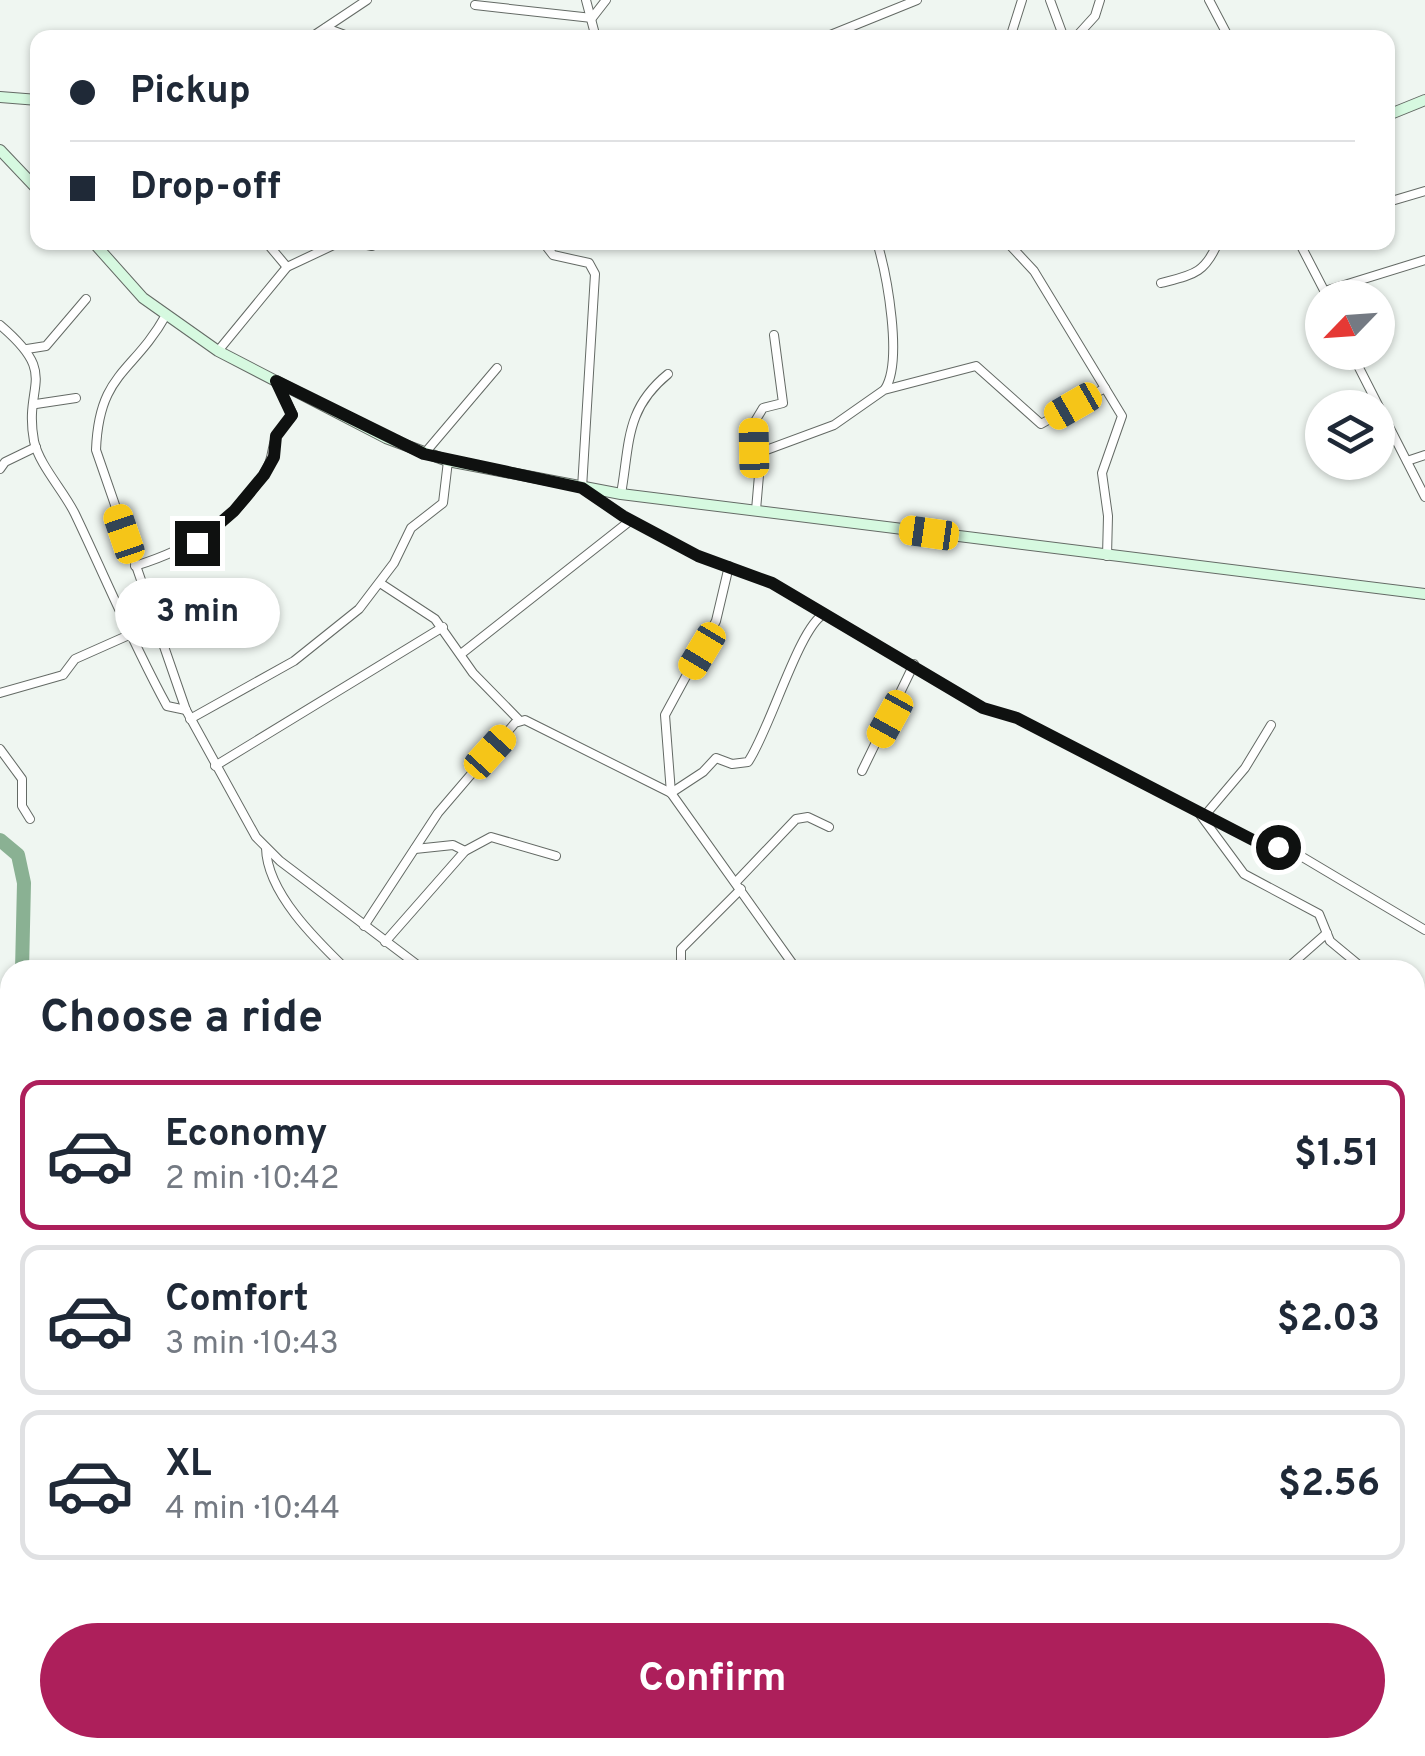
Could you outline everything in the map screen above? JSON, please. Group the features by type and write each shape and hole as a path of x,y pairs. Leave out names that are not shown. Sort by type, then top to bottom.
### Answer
{"street":[{"path":"323,30 367,0"},
{"path":"586,0 594,30"},
{"path":"592,18 606,0"},
{"path":"844,30 918,0"},
{"path":"1013,30 1022,0"},
{"path":"1050,0 1061,30"},
{"path":"1083,30 1100,0"},
{"path":"1208,0 1225,30"},
{"path":"475,5 592,18"},
{"path":"326,28 331,30"},
{"path":"0,96 30,99"},
{"path":"1395,111 1425,100"},
{"path":"0,150 30,182"},
{"path":"0,169 10,161"},
{"path":"1395,200 1425,191"},
{"path":"99,250 143,298 218,351 424,454 448,461 622,494 1425,594"},
{"path":"273,250 287,267"},
{"path":"218,351 232,329 287,267 323,250"},
{"path":"549,250 553,255 589,262 595,274 582,488"},
{"path":"879,250 885,270 892,377 884,390"},
{"path":"1014,250 1034,271 1122,416 1102,473 1108,516 1107,556"},
{"path":"1162,282 1191,278 1206,268 1214,250"},
{"path":"1303,250 1319,280"},
{"path":"1367,280 1425,260"},
{"path":"26,349 46,346 86,300"},
{"path":"166,315 148,344 113,380 98,412 98,463 188,714 266,848 410,960"},
{"path":"0,325 26,349 36,375 36,447 77,517 128,634 167,706 188,714 294,662 359,609 380,583 412,528 443,503 448,461"},
{"path":"756,510 759,456 754,423 763,408 783,403 774,335"},
{"path":"759,456 791,438 834,425 884,390 976,366 1041,424 1105,388"},
{"path":"424,454 497,368"},
{"path":"1360,370 1425,497"},
{"path":"622,494 634,412 649,390 668,374"},
{"path":"135,566 206,537 264,475 274,457 276,436 292,415 276,381"},
{"path":"36,404 76,398"},
{"path":"0,469 5,462 36,447"},
{"path":"1407,462 1425,454"},
{"path":"582,488 630,520 772,583 983,708 1017,718 1253,840 1299,855 1425,930"},
{"path":"461,654 630,520"},
{"path":"670,793 664,716 716,621 729,566"},
{"path":"380,583 443,627 461,654 519,720 670,793 791,960"},
{"path":"670,793 703,772 716,758 732,764 748,762 770,724 807,632 824,614"},
{"path":"215,766 443,627"},
{"path":"0,692 63,674 75,659 128,634"},
{"path":"862,771 914,664"},
{"path":"364,926 464,780 519,720"},
{"path":"1202,812 1245,768 1271,725"},
{"path":"0,749 22,779 22,806 30,819"},
{"path":"1202,812 1244,874 1318,914 1330,942 1352,960"},
{"path":"681,960 681,949 796,819 808,817 829,827"},
{"path":"385,942 465,851 492,837 556,856"},
{"path":"416,850 453,845 465,851"},
{"path":"266,848 267,859 286,898 339,960"},
{"path":"1296,960 1327,933"}],"waterway":[{"path":"0,840 18,855 24,883 22,960"}],"route":[{"path":"197,543 234,511 274,457 276,436 292,415 276,381 424,454 582,488 623,516 698,556 772,583 983,708 1017,718 1253,840 1278,847"}]}
